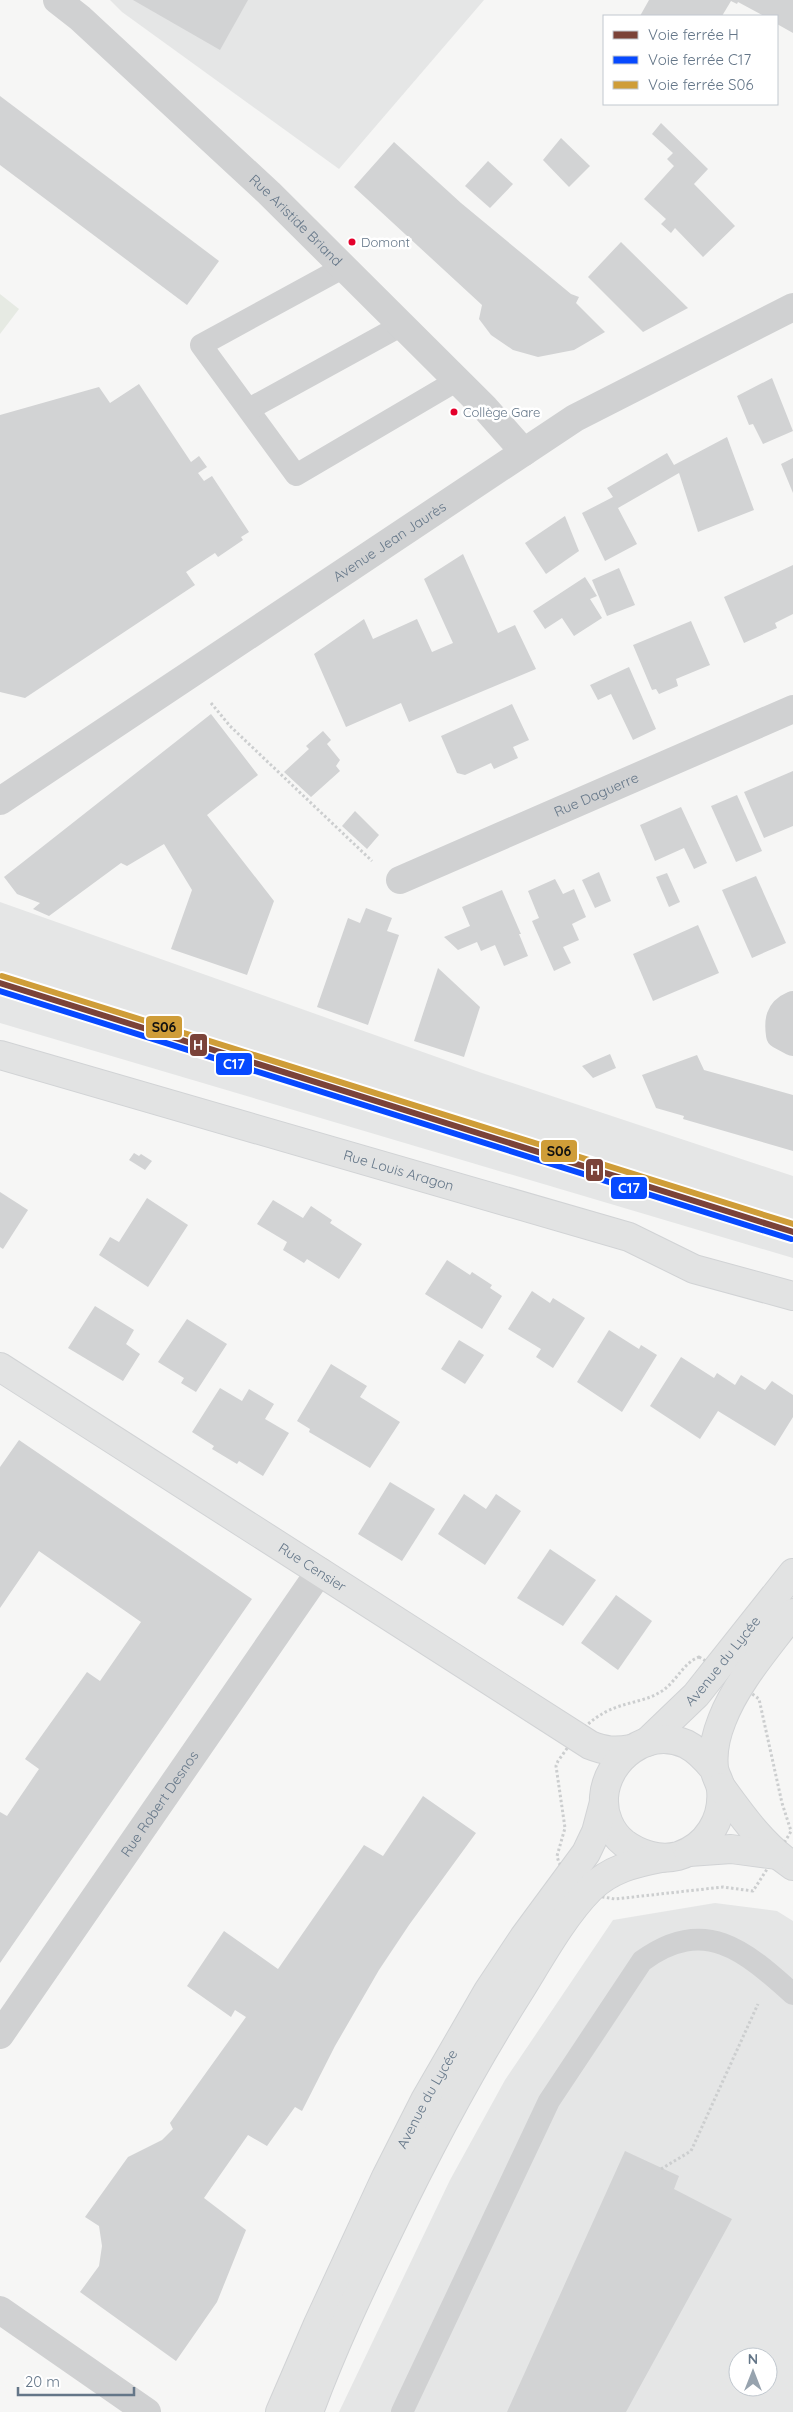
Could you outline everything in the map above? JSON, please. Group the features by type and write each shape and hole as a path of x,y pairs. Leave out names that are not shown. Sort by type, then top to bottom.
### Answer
{"main road":[{"name":"Rue Louis Aragon","path":"0,1055 629,1237 694,1269 793,1296"},
{"name":"Rue Censier","path":"0,1367 576,1737 604,1750 617,1752 639,1746"},
{"name":"Avenue du Lycée","path":"639,1746 682,1710 718,1668 793,1573"},
{"name":"Avenue du Lycée","path":"717,1778 717,1734 725,1712 741,1685 793,1612"},
{"path":"666,1740 685,1744 702,1754 739,1812 785,1860 731,1849 689,1852 662,1858 633,1850 622,1841 607,1821 604,1802 605,1787 610,1772 619,1760 639,1746 666,1740"},
{"path":"689,1852 704,1840 716,1825 722,1806 717,1778"},
{"name":"Avenue du Lycée","path":"309,2412 360,2288 456,2098 531,1973 580,1882 589,1846 596,1832 604,1802"},
{"name":"Avenue du Lycée","path":"280,2412 318,2324 386,2177 425,2100 488,1991 524,1937 580,1882 604,1878 630,1864 662,1858"}],"street":[{"name":"Rue Aristide Briand","path":"56,0 80,18 197,125 344,267 485,408 524,452"},
{"name":"Avenue Jean Jaurès","path":"0,801 575,418 793,307"},
{"name":"Rue Daguerre","path":"400,880 793,709"},
{"path":"793,1005 785,1009 778,1022 780,1035 793,1042"},
{"name":"Rue Robert Desnos","path":"0,2034 320,1571"},
{"path":"0,2310 147,2412"}],"lane":[{"path":"344,267 202,345 296,475 456,381"},
{"path":"249,409 402,325"},
{"path":"402,2412 549,2101 642,1961 660,1948 680,1942 705,1940 732,1946 754,1959 793,1994"}],"path":[{"path":"214,707 230,726 379,868 400,880"},
{"path":"703,1658 718,1668 759,1699 782,1803 791,1831 785,1860 753,1891 723,1888 608,1899 580,1882 559,1863 557,1856 564,1828 556,1766 558,1761 590,1720 601,1714 656,1695 667,1688 692,1659 703,1658"},
{"path":"661,2169 691,2151 771,1974"}],"shaded area":[{"path":"110,0 484,0 339,169 122,12"},
{"path":"0,294 19,309 0,334"},
{"path":"0,902 482,1073 793,1176 793,1258 0,1023"},
{"path":"715,1903 777,1911 793,1921 793,2412 339,2412 450,2180 505,2080 613,1920"}],"building":[{"path":"133,0 248,0 220,50"},
{"path":"649,0 793,0 793,33 778,25 778,15 762,15 738,2 737,4 731,1 723,15 641,15"},
{"path":"0,96 219,261 187,305 0,165"},
{"path":"661,123 708,169 694,184 735,226 703,257 675,228 671,233 661,224 666,219 644,199 674,166 667,159 673,153 652,134"},
{"path":"561,138 590,166 569,187 543,160"},
{"path":"394,142 461,203 571,294 579,297 576,303 605,332 574,350 538,357 513,350 491,335 479,319 482,305 354,187"},
{"path":"488,161 513,184 490,208 465,186"},
{"path":"621,242 688,308 643,332 588,277"},
{"path":"772,378 793,431 763,444 753,424 749,425 737,396"},
{"path":"139,384 191,462 199,456 207,467 198,473 204,481 212,476 249,532 241,537 243,540 218,557 215,553 186,572 195,585 25,698 0,692 0,415 99,387 110,403"},
{"path":"727,437 754,510 698,532 679,473 618,508 637,544 605,561 582,513 613,497 607,488 667,453 674,465"},
{"path":"793,458 793,493 781,464"},
{"path":"565,516 579,551 546,574 525,543"},
{"path":"463,554 498,633 515,625 536,669 409,722 401,703 346,727 314,654 364,619 373,639 417,619 432,652 453,643 424,579"},
{"path":"793,565 793,614 775,623 777,628 744,643 724,597"},
{"path":"619,568 635,605 607,616 592,580"},
{"path":"585,577 597,596 590,599 602,618 574,636 562,618 545,629 533,611"},
{"path":"691,621 710,665 676,679 678,686 659,694 656,689 652,690 633,645"},
{"path":"629,667 656,729 633,740 611,694 598,700 590,685"},
{"path":"512,704 529,740 513,747 518,758 494,769 491,763 465,775 457,773 441,736"},
{"path":"211,714 258,775 207,815 274,901 247,975 171,949 192,890 164,844 127,866 121,863 49,916 33,909 40,903 17,894 4,877"},
{"path":"323,731 331,740 327,744 340,760 336,766 340,771 311,797 284,772 309,749 306,746"},
{"path":"793,771 793,826 764,838 744,792"},
{"path":"737,795 762,851 736,862 711,806"},
{"path":"681,807 707,863 694,869 684,848 655,861 640,825"},
{"path":"355,811 379,835 367,849 342,826"},
{"path":"599,872 611,901 595,908 582,880"},
{"path":"667,873 680,902 669,907 656,877"},
{"path":"756,876 786,943 752,958 722,890"},
{"path":"555,879 563,894 574,889 586,917 572,924 579,940 563,947 571,963 554,971 532,921 539,918 528,891"},
{"path":"502,890 521,934 519,934 528,956 504,966 495,945 481,951 477,942 458,950 444,937 470,926 462,907"},
{"path":"366,908 392,918 387,931 399,935 368,1025 317,1007 348,918 360,923"},
{"path":"698,925 719,973 653,1001 633,954"},
{"path":"438,968 480,1007 464,1057 414,1041"},
{"path":"610,1054 616,1068 593,1078 582,1066"},
{"path":"697,1055 704,1070 793,1095 793,1151 683,1119 684,1116 656,1108 642,1075"},
{"path":"134,1153 139,1156 141,1154 152,1161 145,1170 129,1160"},
{"path":"0,1192 28,1210 3,1249 0,1247"},
{"path":"147,1198 188,1225 148,1287 99,1255 110,1237 119,1242"},
{"path":"273,1200 303,1218 311,1206 332,1220 330,1223 362,1244 339,1279 307,1259 304,1263 283,1250 287,1242 257,1224"},
{"path":"447,1260 470,1275 472,1272 492,1285 490,1288 502,1296 482,1329 425,1294"},
{"path":"532,1291 550,1303 553,1298 585,1318 553,1368 536,1357 541,1349 508,1329"},
{"path":"95,1306 134,1330 126,1344 140,1354 123,1381 68,1348"},
{"path":"187,1319 227,1344 196,1392 181,1383 184,1378 158,1362"},
{"path":"609,1330 639,1349 641,1345 657,1355 622,1412 577,1382"},
{"path":"459,1340 484,1355 465,1384 441,1369"},
{"path":"681,1357 714,1378 717,1373 735,1385 741,1375 765,1390 772,1381 793,1395 793,1417 775,1446 718,1411 700,1439 650,1406"},
{"path":"331,1364 367,1386 360,1397 400,1422 370,1468 309,1432 310,1429 297,1421"},
{"path":"220,1388 242,1401 249,1389 274,1404 265,1419 289,1433 263,1476 239,1461 237,1464 212,1449 214,1446 192,1432"},
{"path":"19,1440 252,1599 0,1963 0,1812 7,1816 39,1769 25,1759 87,1672 100,1681 141,1622 39,1551 0,1608 0,1467"},
{"path":"390,1482 435,1509 402,1561 358,1534"},
{"path":"464,1494 486,1509 496,1494 521,1511 485,1565 438,1534"},
{"path":"550,1549 596,1580 563,1626 517,1598"},
{"path":"616,1595 652,1621 618,1670 581,1643"},
{"path":"423,1796 476,1833 409,1925 379,1970 335,2046 302,2111 295,2107 267,2146 248,2135 204,2198 246,2230 217,2302 176,2361 80,2292 99,2266 102,2246 99,2226 85,2217 128,2157 162,2140 173,2129 170,2123 246,2017 235,2010 231,2017 187,1986 224,1931 278,1969 364,1845 383,1856"},
{"path":"625,2151 679,2176 674,2189 732,2219 626,2412 507,2412"}],"rail line":[{"name":"S06","path":"2,976 793,1224"},
{"name":"H","path":"0,983 793,1232"},
{"name":"C17","path":"0,991 791,1239"}],"place":[{"name":"Domont","path":"352,242"},
{"name":"Collège Gare","path":"454,412"}]}
